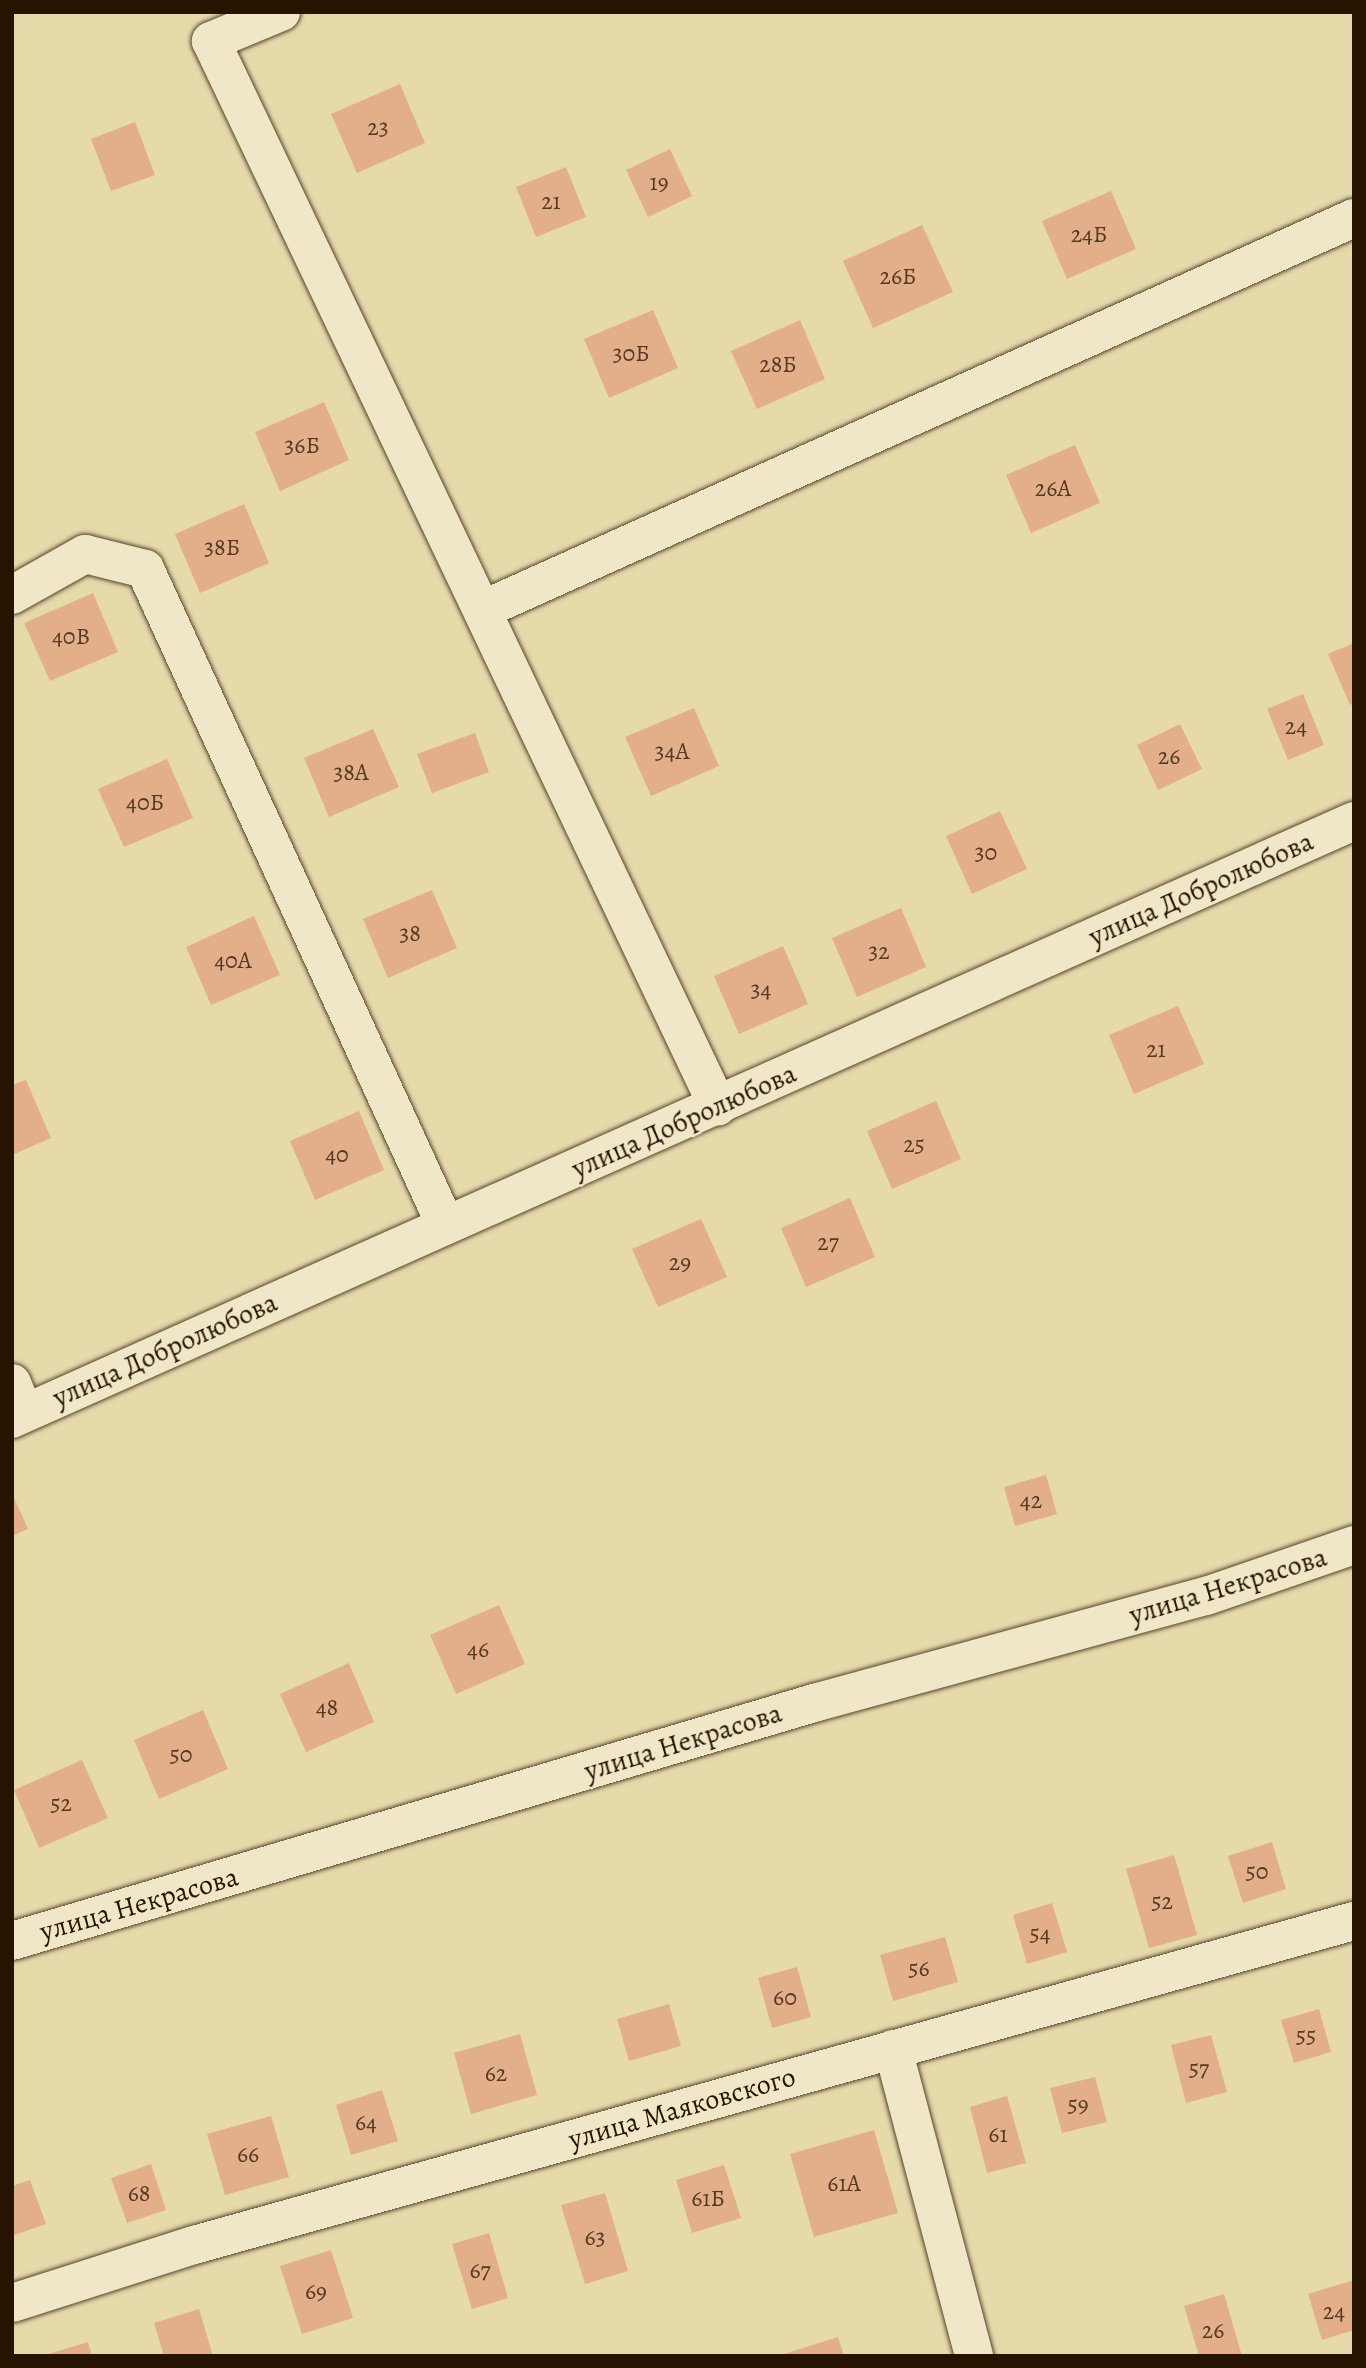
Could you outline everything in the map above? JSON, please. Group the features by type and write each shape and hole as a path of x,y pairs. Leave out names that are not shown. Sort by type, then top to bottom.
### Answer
{"street":[{"path":"281,12 211,41 718,1107"},
{"path":"482,610 1354,218"},
{"path":"12,595 85,554 145,569 444,1224"},
{"name":"улица Добролюбова","path":"16,1405 718,1107 1354,821"},
{"name":"улица Некрасова","path":"12,1941 814,1703 1206,1596 1354,1545"},
{"name":"улица Маяковского","path":"12,2302 194,2245 1354,1921"},
{"path":"893,2049 974,2356"}],"building":[{"path":"400,84 425,143 357,173 331,114"},
{"path":"135,122 155,175 111,191 91,139"},
{"path":"670,149 692,196 648,217 626,170"},
{"path":"566,167 586,217 536,237 516,187"},
{"path":"1111,191 1136,249 1067,279 1042,221"},
{"path":"922,225 953,292 873,328 843,261"},
{"path":"653,310 678,368 609,398 584,339"},
{"path":"800,320 825,379 757,409 731,351"},
{"path":"324,402 349,460 280,491 255,432"},
{"path":"1075,445 1100,503 1031,533 1006,475"},
{"path":"244,504 269,563 200,593 175,534"},
{"path":"93,593 118,652 50,681 24,623"},
{"path":"1354,643 1354,703 1350,705 1328,654"},
{"path":"1303,694 1324,745 1288,760 1267,709"},
{"path":"694,708 719,766 651,796 625,737"},
{"path":"1180,724 1202,769 1158,790 1137,745"},
{"path":"373,729 399,787 329,817 304,758"},
{"path":"475,733 489,772 432,793 417,754"},
{"path":"167,759 193,818 124,847 98,789"},
{"path":"1000,811 1027,869 972,894 946,836"},
{"path":"432,890 457,948 388,978 363,919"},
{"path":"901,908 926,967 857,997 832,938"},
{"path":"254,916 280,975 211,1005 186,947"},
{"path":"783,946 808,1004 739,1034 714,976"},
{"path":"1178,1006 1204,1064 1134,1094 1109,1035"},
{"path":"26,1080 51,1138 12,1155 12,1085"},
{"path":"936,1101 961,1159 892,1189 867,1131"},
{"path":"359,1111 384,1170 315,1200 290,1141"},
{"path":"850,1198 875,1257 806,1287 781,1228"},
{"path":"701,1219 727,1277 658,1307 632,1249"},
{"path":"1046,1475 1057,1514 1015,1526 1004,1487"},
{"path":"12,1493 28,1529 12,1536"},
{"path":"499,1605 525,1664 456,1694 430,1635"},
{"path":"349,1663 374,1722 306,1752 280,1694"},
{"path":"203,1710 228,1769 159,1799 134,1740"},
{"path":"82,1760 108,1818 39,1848 14,1790"},
{"path":"1272,1842 1286,1889 1243,1903 1228,1856"},
{"path":"1174,1855 1197,1935 1149,1948 1126,1869"},
{"path":"1052,1903 1067,1952 1027,1964 1013,1915"},
{"path":"945,1937 958,1982 893,2001 880,1955"},
{"path":"797,1967 811,2017 772,2028 758,1978"},
{"path":"669,2004 681,2046 629,2061 617,2019"},
{"path":"1319,2009 1331,2052 1294,2063 1281,2020"},
{"path":"520,2034 537,2095 471,2114 454,2053"},
{"path":"1211,2035 1227,2092 1186,2103 1171,2045"},
{"path":"1095,2077 1107,2122 1062,2133 1050,2088"},
{"path":"382,2090 398,2141 351,2155 336,2105"},
{"path":"1007,2096 1026,2163 987,2173 970,2107"},
{"path":"271,2116 289,2177 225,2195 207,2134"},
{"path":"874,2130 898,2213 814,2237 790,2154"},
{"path":"151,2164 166,2210 127,2223 111,2178"},
{"path":"724,2165 741,2218 692,2233 676,2180"},
{"path":"30,2180 46,2224 12,2236 12,2186"},
{"path":"605,2193 628,2271 585,2284 561,2205"},
{"path":"489,2233 508,2298 472,2309 452,2244"},
{"path":"331,2250 353,2318 302,2334 280,2266"},
{"path":"1354,2280 1354,2330 1322,2340 1308,2294"},
{"path":"1224,2294 1242,2356 1199,2356 1184,2306"},
{"path":"199,2309 213,2356 164,2356 154,2323"},
{"path":"838,2337 844,2356 781,2356 781,2355"},
{"path":"88,2342 92,2356 45,2356 45,2355"}]}
